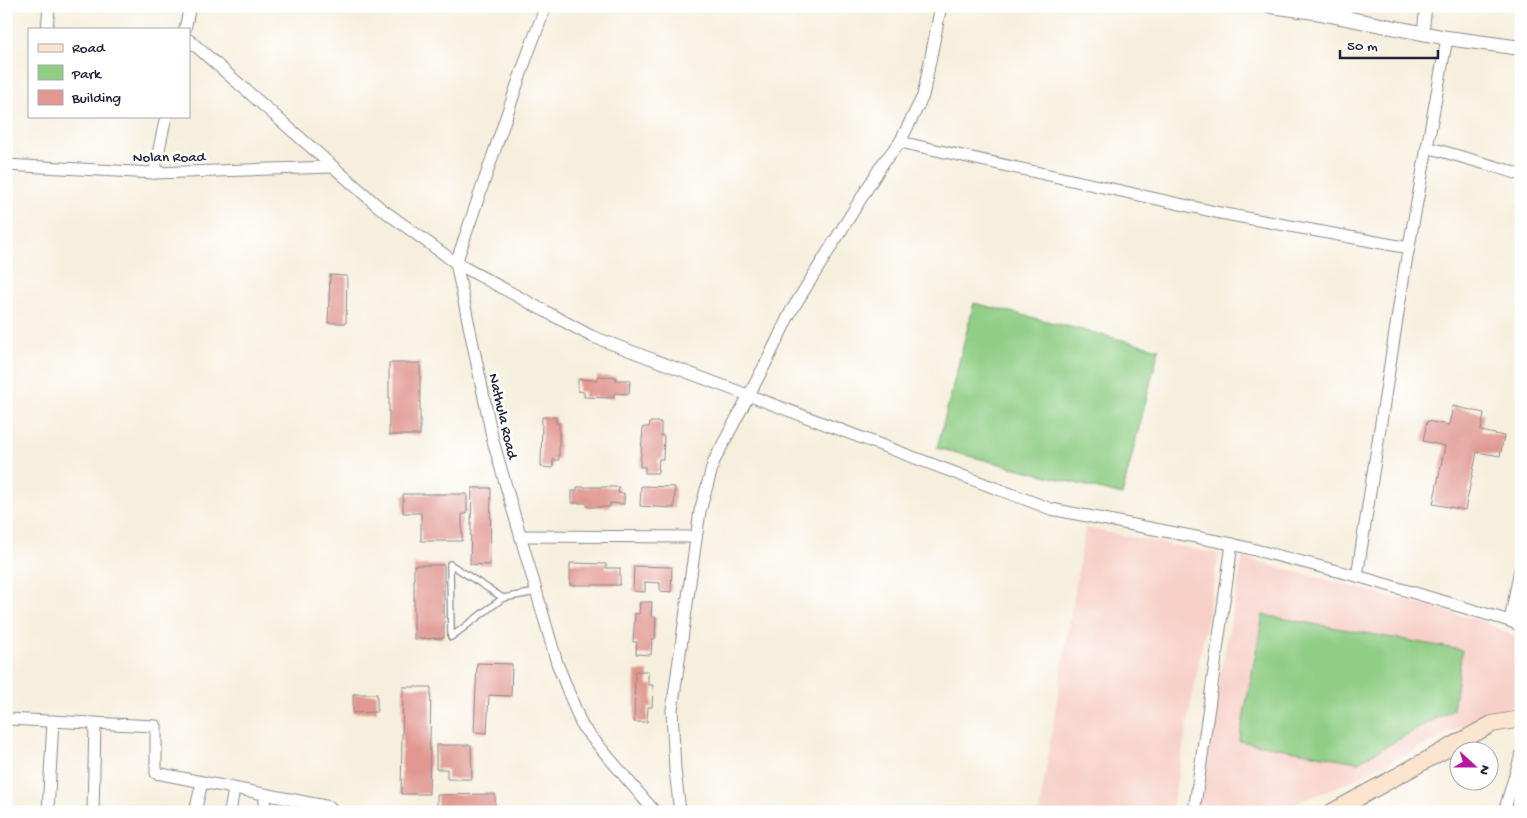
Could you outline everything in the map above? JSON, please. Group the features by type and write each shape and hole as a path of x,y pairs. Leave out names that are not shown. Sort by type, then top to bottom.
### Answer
{"main road":[{"path":"1332,812 1492,724 1521,719"}],"street":[{"path":"47,28 50,6"},
{"path":"185,28 190,6"},
{"path":"456,263 546,6"},
{"path":"680,812 675,770 672,710 700,511 714,461 769,358 790,313 883,163 900,142 923,96 941,6"},
{"path":"1270,6 1315,12 1447,38 1521,48"},
{"path":"1423,32 1426,6"},
{"path":"1357,576 1409,248 1447,38"},
{"path":"190,41 379,207 456,263 591,336 1051,509 1232,544 1357,576 1515,624 1521,564"},
{"path":"154,173 166,118"},
{"path":"900,142 1220,213 1409,248"},
{"path":"1427,147 1521,175"},
{"name":"Nolan Road","path":"6,166 154,173 333,167"},
{"name":"Nathula Road","path":"456,263 493,441 557,663 582,726 655,812"},
{"path":"521,536 696,537"},
{"path":"1194,812 1232,544"},
{"path":"6,719 156,726 156,773 266,795 297,806 330,808 329,812"},
{"path":"48,812 53,722"},
{"path":"94,812 95,723"},
{"path":"1504,812 1521,755"},
{"path":"195,812 202,782"},
{"path":"230,812 234,789"},
{"path":"263,812 266,795"}],"lane":[{"path":"503,598 450,564 451,637 503,598 537,592"}],"shaded area":[{"path":"1085,528 1219,554 1171,812 1039,812"},
{"path":"1243,558 1479,620 1521,639 1521,705 1485,715 1363,776 1275,812 1194,812"}],"green space":[{"path":"974,303 1159,349 1122,495 937,448"},
{"path":"1263,615 1462,650 1453,709 1358,762 1239,741"}],"building":[{"path":"330,275 347,276 346,323 328,323"},
{"path":"389,363 420,363 420,435 389,435"},
{"path":"597,376 616,377 616,380 630,380 629,394 614,393 614,398 584,397 584,392 578,391 578,379 597,380"},
{"path":"1453,406 1484,413 1481,431 1504,436 1500,456 1477,452 1465,510 1433,504 1445,446 1423,441 1427,421 1449,425"},
{"path":"542,417 556,417 556,423 559,423 559,460 553,460 553,468 541,467"},
{"path":"650,422 661,422 661,436 664,436 663,459 659,459 658,473 645,473 645,467 640,467 643,427 649,427"},
{"path":"641,486 675,487 674,508 640,506"},
{"path":"577,487 619,487 618,493 624,493 624,504 610,503 610,507 587,507 587,503 572,503 572,491 577,491"},
{"path":"472,488 491,488 490,565 470,564"},
{"path":"403,494 467,494 467,514 462,514 462,541 421,541 421,513 403,513"},
{"path":"570,563 606,564 606,568 620,568 620,585 570,585"},
{"path":"414,565 444,565 444,638 414,639"},
{"path":"634,566 672,567 671,592 660,591 660,583 645,582 645,592 633,591"},
{"path":"640,602 652,602 651,617 656,617 655,639 652,639 651,655 636,654 637,642 633,642 635,613 639,614"},
{"path":"477,663 512,664 511,696 489,695 487,733 474,732"},
{"path":"635,671 648,671 648,685 653,685 652,707 648,707 647,722 634,722"},
{"path":"403,687 431,687 429,794 401,794"},
{"path":"353,694 377,694 377,712 353,713"},
{"path":"436,745 471,745 472,779 447,779 447,769 436,769"},
{"path":"495,794 495,812 437,812 437,795"}]}
